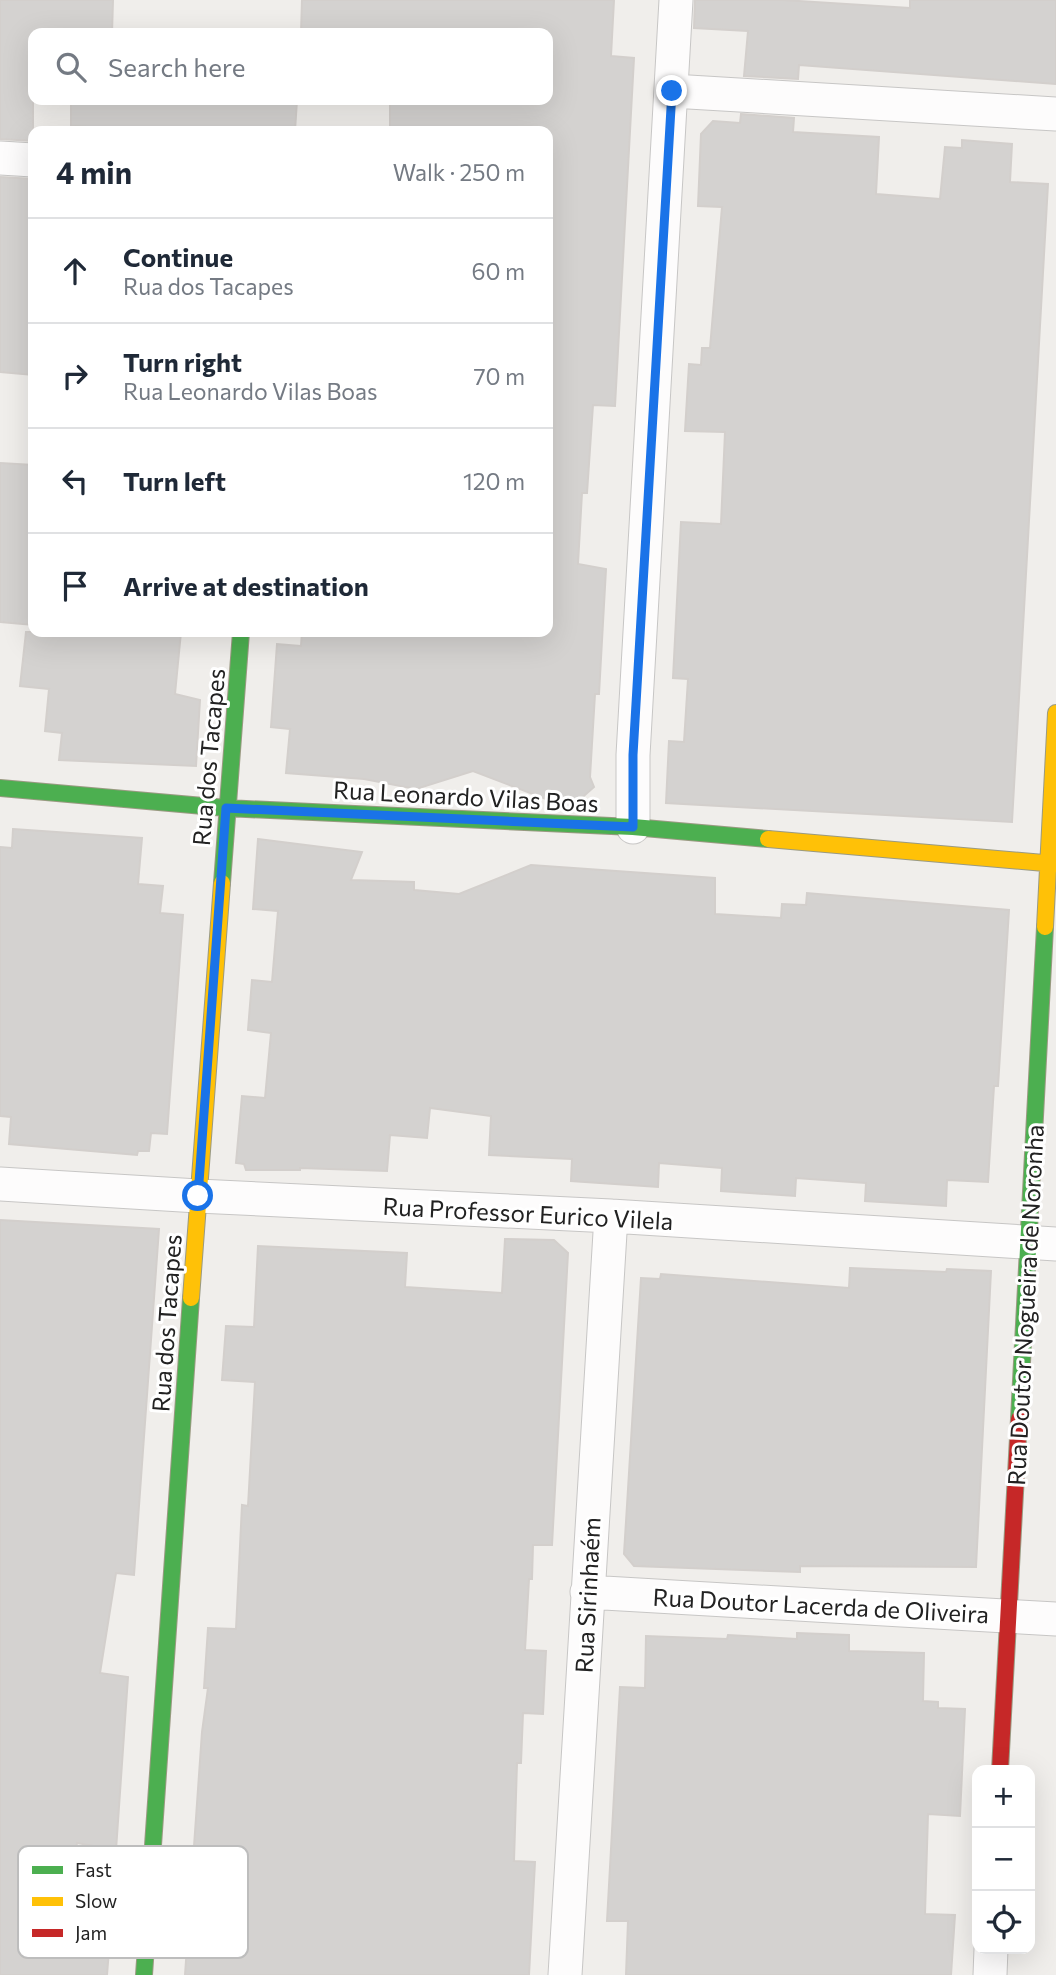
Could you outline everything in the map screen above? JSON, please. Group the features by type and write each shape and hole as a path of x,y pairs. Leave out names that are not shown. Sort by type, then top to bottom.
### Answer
{"street":[{"path":"633,827 633,755 677,0"},
{"path":"672,91 1056,114"},
{"path":"0,158 28,160"},
{"name":"Rua dos Tacapes","path":"153,1846 226,808 241,637"},
{"name":"Rua Doutor Nogueira de Noronha","path":"1000,1765 1008,1616 1042,1243 1056,713"},
{"name":"Rua Leonardo Vilas Boas","path":"0,789 226,808 633,827 1052,864"},
{"name":"Rua Professor Eurico Vilela","path":"0,1184 611,1216 1042,1243"},
{"name":"Rua Sirinhaém","path":"565,1975 611,1216"},
{"name":"Rua Doutor Lacerda de Oliveira","path":"587,1592 1056,1619"},
{"path":"990,1975 991,1954"}],"building":[{"path":"0,0 113,0 112,28 28,28 28,105 33,105 33,126 28,126 28,141 0,139"},
{"path":"302,0 614,0 611,56 634,58 615,406 593,405 587,493 582,493 578,564 606,569 599,694 595,694 590,777 594,787 577,802 551,801 473,771 416,789 364,779 286,773 290,729 271,727 277,644 301,646 302,637 553,637 553,126 390,126 390,105 553,105 553,28 301,28"},
{"path":"695,0 783,0 910,8 910,0 1056,0 1056,84 799,65 798,79 744,76 748,31 694,28"},
{"path":"71,105 297,105 295,126 71,126"},
{"path":"741,114 794,118 793,132 879,137 876,194 940,199 945,147 962,148 962,140 1012,144 1010,182 1048,184 1012,822 666,803 669,741 684,742 688,679 673,678 681,522 721,524 725,432 685,431 689,364 701,365 702,348 710,348 722,207 698,206 701,134 713,121 740,123"},
{"path":"0,177 28,179 28,375 0,372"},
{"path":"0,463 28,465 28,625 0,622"},
{"path":"26,632 28,637 181,637 175,694 200,700 196,766 59,760 62,733 45,731 49,689 20,686"},
{"path":"13,829 142,838 138,884 163,886 160,913 183,915 167,1134 151,1133 149,1151 138,1151 137,1155 9,1144 11,1117 0,1116 0,847 12,848"},
{"path":"258,839 362,852 351,880 414,882 414,890 459,894 531,865 715,878 715,914 781,918 782,904 806,905 807,893 1009,910 998,1086 994,1086 988,1182 947,1180 946,1206 865,1201 866,1183 796,1178 795,1196 721,1191 722,1168 659,1163 658,1187 571,1181 572,1159 489,1155 491,1116 430,1108 427,1138 390,1135 387,1171 300,1168 246,1170 244,1164 236,1163 242,1096 265,1098 271,1033 248,1030 252,980 272,982 278,911 253,909"},
{"path":"0,1220 159,1229 134,1575 116,1573 100,1673 128,1677 116,1846 77,1843 77,1846 18,1846 18,1958 108,1958 107,1975 0,1975"},
{"path":"505,1239 554,1240 568,1253 552,1545 533,1545 525,1650 546,1651 543,1714 523,1713 521,1763 517,1763 514,1861 535,1862 529,1975 185,1975 186,1958 248,1958 248,1846 194,1846 208,1688 204,1688 208,1628 236,1629 242,1505 248,1506 255,1382 222,1380 226,1326 254,1327 258,1246 407,1253 405,1287 502,1293"},
{"path":"850,1268 991,1271 976,1567 800,1566 800,1572 634,1566 624,1554 641,1278 660,1279 661,1274 849,1288"},
{"path":"797,1633 849,1635 849,1651 924,1653 923,1701 938,1702 938,1708 965,1709 960,1816 928,1814 925,1914 955,1915 951,1975 626,1975 628,1921 607,1921 620,1687 645,1688 646,1636 727,1639 728,1635 797,1639"}],"traffic: fast":[{"path":"222,883 241,637"},
{"path":"0,788 226,808 633,827 768,839"},
{"path":"1019,1419 1045,927"},
{"path":"153,1846 191,1298"},
{"path":"144,1975 145,1958"}],"traffic: slow":[{"path":"1045,927 1056,713"},
{"path":"768,839 1056,864"},
{"path":"191,1298 222,883"}],"traffic: jam":[{"path":"1000,1765 1019,1419"}],"route":[{"path":"198,1196 226,808 633,827 633,755 672,91"}]}
